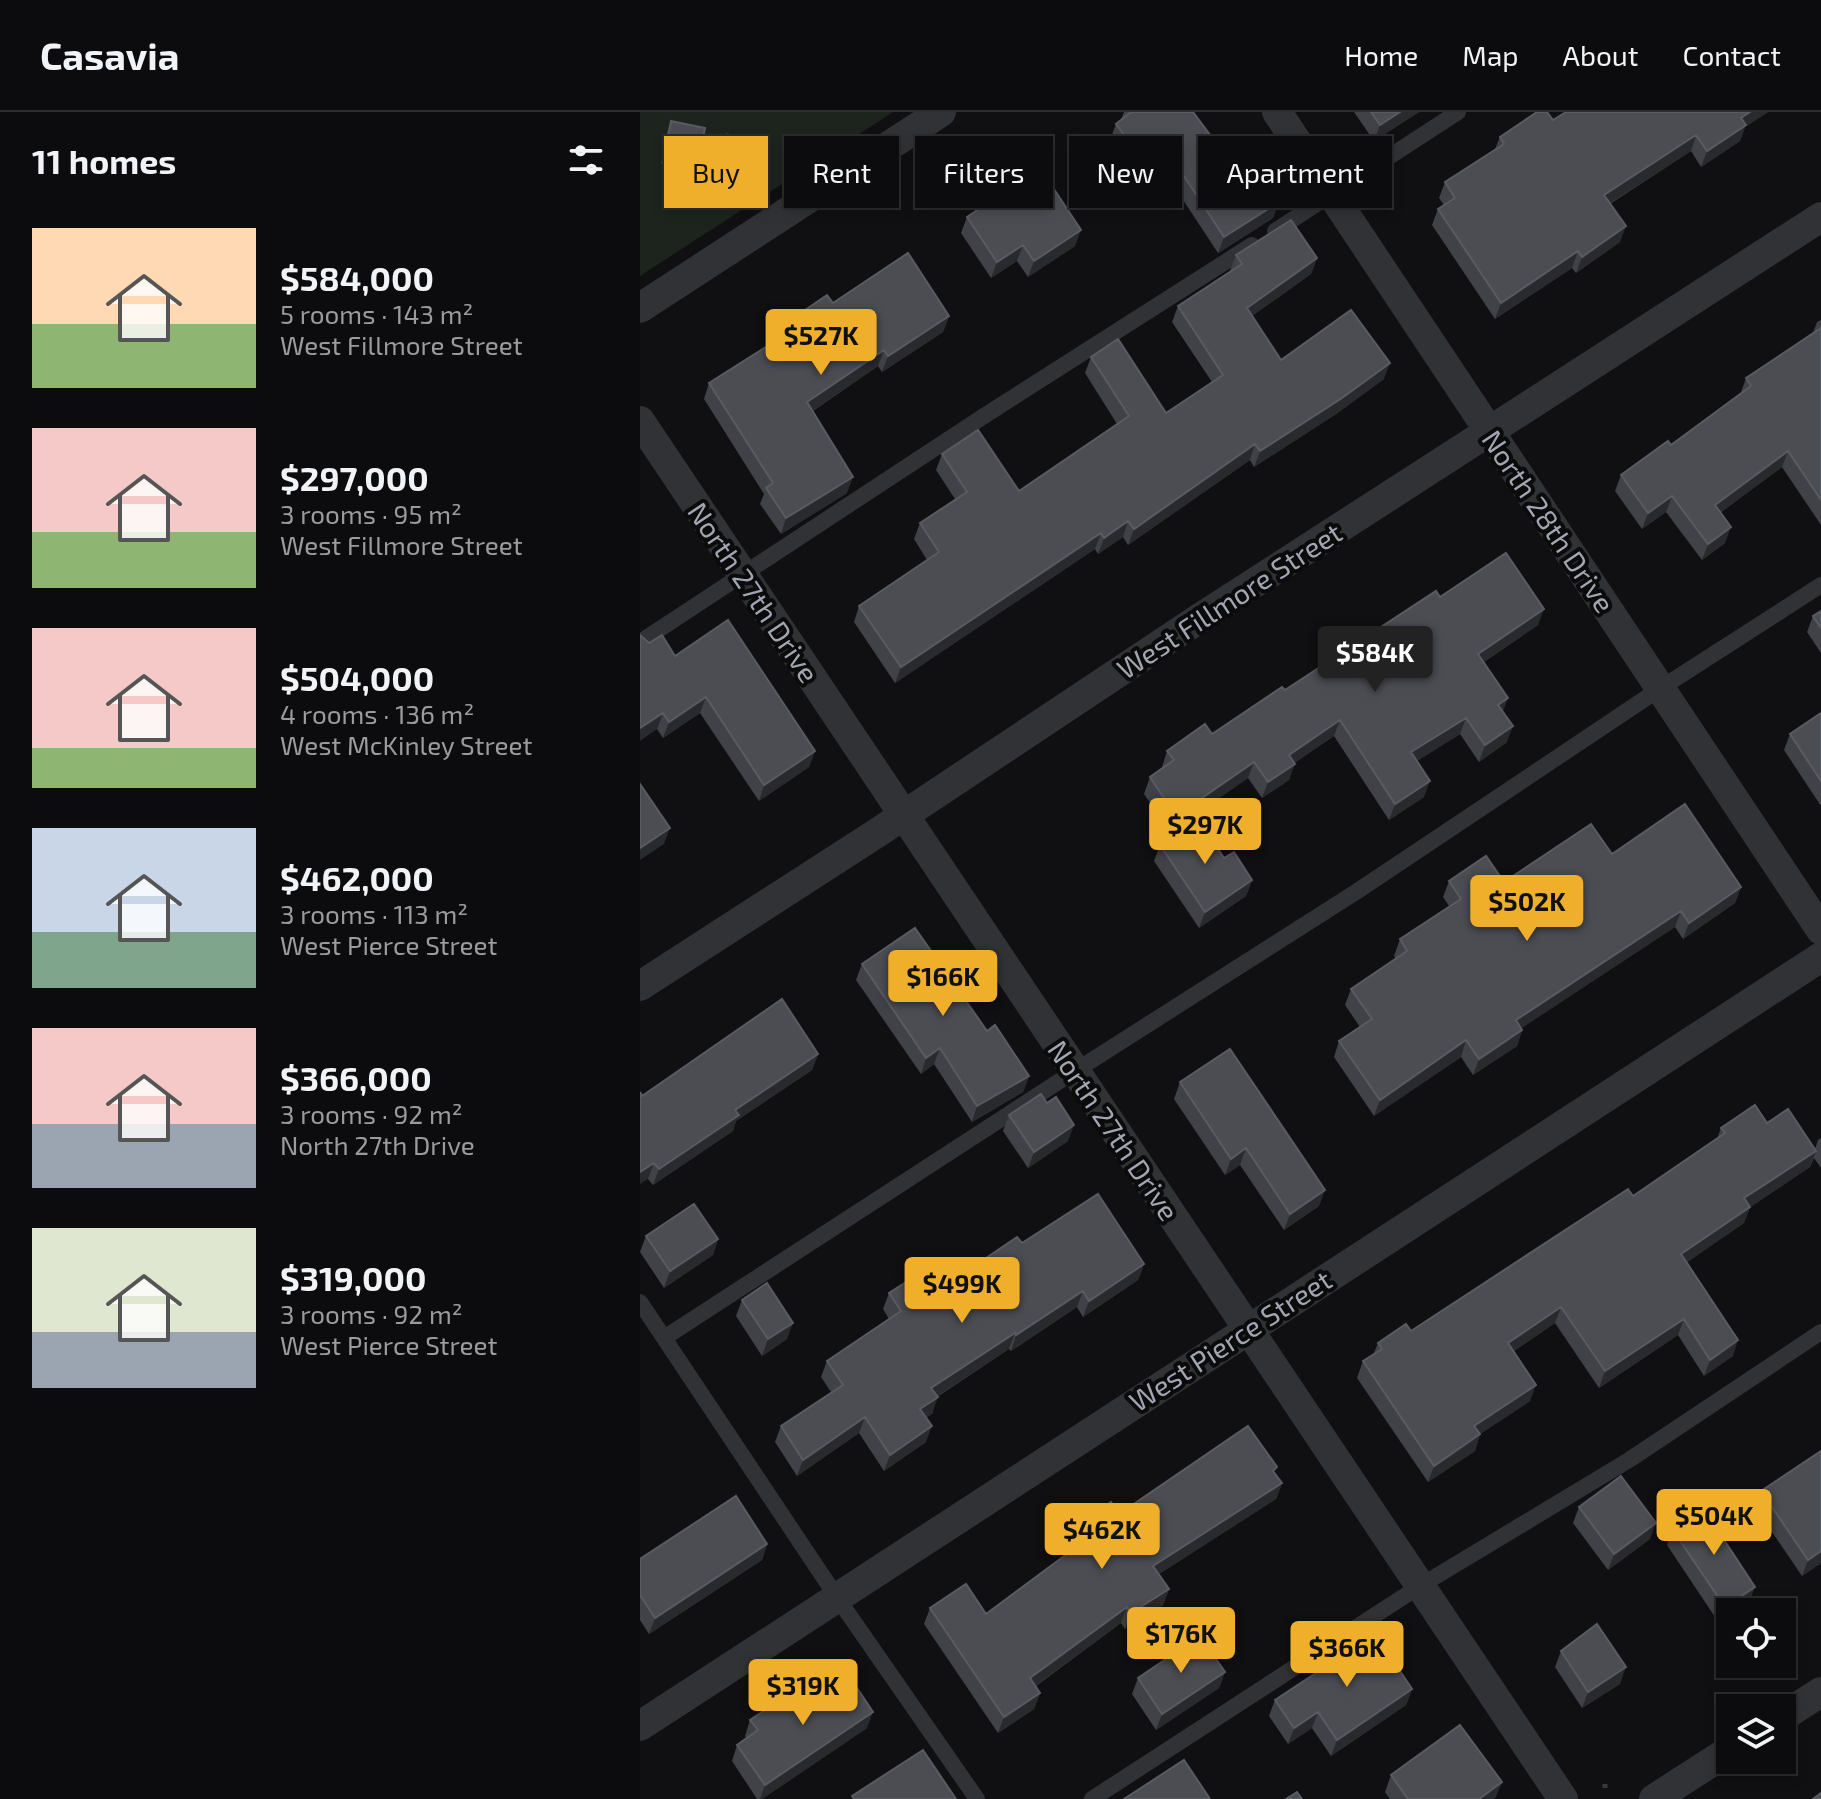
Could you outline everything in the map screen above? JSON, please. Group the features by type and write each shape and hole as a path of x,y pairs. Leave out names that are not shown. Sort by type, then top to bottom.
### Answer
{"street":[{"path":"640,308 941,112"},
{"name":"North 28th Drive","path":"1277,112 1293,136"},
{"name":"North 28th Drive","path":"1341,208 1821,930"},
{"name":"West Fillmore Street","path":"640,986 1187,626 1821,217"},
{"name":"North 27th Drive","path":"640,421 1563,1799"},
{"name":"West Pierce Street","path":"640,1726 1821,957"},
{"path":"1796,1708 1821,1692"},
{"path":"1654,1799 1716,1759"}],"lane":[{"path":"1392,155 1458,112"},
{"path":"640,642 984,416 1310,208"},
{"path":"664,1338 1356,892 1821,585"},
{"path":"640,1302 836,1596 977,1799"},
{"path":"1092,1799 1420,1586 1629,1460 1821,1332"}],"shaded area":[{"path":"640,112 893,112 856,136 784,136 784,183 768,193 768,136 664,136 664,208 745,208 640,276"}],"building":[{"path":"1131,112 1193,112 1211,136 1198,136 1198,198 1182,173 1182,136 1125,136 1116,124"},
{"path":"1371,112 1400,112 1380,125"},
{"path":"1537,112 1547,112 1553,120 1566,112 1750,112 1741,118 1746,125 1707,151 1696,135 1604,195 1626,226 1582,257 1578,251 1501,303 1438,209 1455,198 1445,182 1504,144 1500,137"},
{"path":"671,121 705,128 703,136 668,136"},
{"path":"1053,188 1081,230 1034,261 1023,245 997,262 967,217 980,208 1053,208"},
{"path":"1205,208 1270,208 1224,237"},
{"path":"1291,220 1317,258 1247,308 1281,360 1351,310 1390,363 1260,451 1255,444 1134,529 1128,521 1104,538 1101,533 901,667 859,606 939,552 920,523 967,492 942,454 978,430 1019,491 1129,416 1091,357 1118,339 1166,413 1223,375 1178,306 1242,264 1236,255"},
{"path":"908,253 949,316 888,356 884,350 807,402 853,477 786,518 766,488 773,483 709,383 791,331 786,323 827,295 833,303"},
{"path":"1821,328 1821,500 1788,451 1715,505 1731,527 1708,544 1672,496 1648,513 1621,475 1668,441 1671,445 1751,386 1746,378"},
{"path":"1506,553 1544,609 1478,654 1508,698 1498,705 1513,726 1485,745 1466,718 1411,752 1430,781 1395,804 1340,720 1289,755 1295,764 1268,782 1254,762 1176,816 1150,777 1174,760 1167,751 1205,724 1212,734 1436,591 1440,597"},
{"path":"1821,611 1821,628 1813,616"},
{"path":"728,620 815,751 764,785 706,697 669,722 663,713 640,728 640,635 649,643 662,635 675,656"},
{"path":"1821,713 1821,781 1790,734"},
{"path":"640,784 670,828 640,848"},
{"path":"1685,804 1741,887 1689,923 1681,911 1516,1020 1522,1030 1479,1059 1466,1040 1380,1100 1339,1041 1372,1019 1351,989 1407,951 1400,939 1461,899 1449,881 1486,856 1504,882 1591,824 1612,854"},
{"path":"1198,819 1224,858 1234,852 1252,880 1205,912 1160,845"},
{"path":"915,928 987,1031 995,1025 1029,1076 977,1106 940,1048 926,1058 862,964"},
{"path":"782,999 818,1054 735,1110 739,1115 659,1169 654,1163 640,1172 640,1092 642,1096"},
{"path":"1230,1049 1325,1190 1290,1214 1246,1148 1231,1159 1180,1082"},
{"path":"1041,1094 1047,1103 1056,1097 1074,1125 1034,1152 1009,1115"},
{"path":"1755,1105 1767,1123 1788,1109 1816,1151 1744,1198 1750,1207 1681,1254 1738,1340 1710,1360 1684,1319 1605,1371 1561,1307 1508,1343 1536,1385 1474,1426 1480,1434 1434,1466 1363,1361 1382,1349 1378,1343 1406,1324 1411,1331 1628,1189 1633,1196 1725,1133 1721,1128"},
{"path":"1098,1194 1144,1264 1089,1301 1083,1291 931,1388 938,1397 920,1409 932,1426 890,1455 865,1417 803,1460 781,1426 843,1385 827,1361 901,1311 889,1293 939,1261 952,1281 1017,1237 1022,1243"},
{"path":"694,1204 718,1239 670,1271 646,1236"},
{"path":"767,1283 793,1323 768,1339 742,1300"},
{"path":"1248,1426 1277,1467 1273,1471 1282,1483 1153,1566 1169,1589 1131,1613 1127,1607 1030,1678 1040,1693 1004,1717 930,1608 966,1584 986,1614 1083,1542 1074,1528 1111,1502 1119,1514"},
{"path":"1821,1451 1821,1551 1808,1560 1761,1491"},
{"path":"1621,1476 1656,1523 1614,1554 1579,1507"},
{"path":"736,1496 767,1544 655,1618 640,1595 640,1559"},
{"path":"1703,1508 1755,1587 1738,1598 1719,1598 1672,1529"},
{"path":"1597,1624 1626,1667 1588,1692 1561,1651"},
{"path":"1375,1634 1412,1689 1337,1740 1318,1712 1294,1728 1275,1700"},
{"path":"1200,1636 1225,1672 1162,1714 1138,1678"},
{"path":"845,1670 873,1712 765,1785 737,1745 758,1730 750,1720 783,1698 789,1708"},
{"path":"1460,1725 1502,1782 1479,1799 1408,1799 1391,1775"},
{"path":"923,1750 956,1799 854,1799 852,1796"},
{"path":"1184,1760 1210,1799 1124,1799"},
{"path":"1297,1792 1302,1799 1286,1799"}]}
